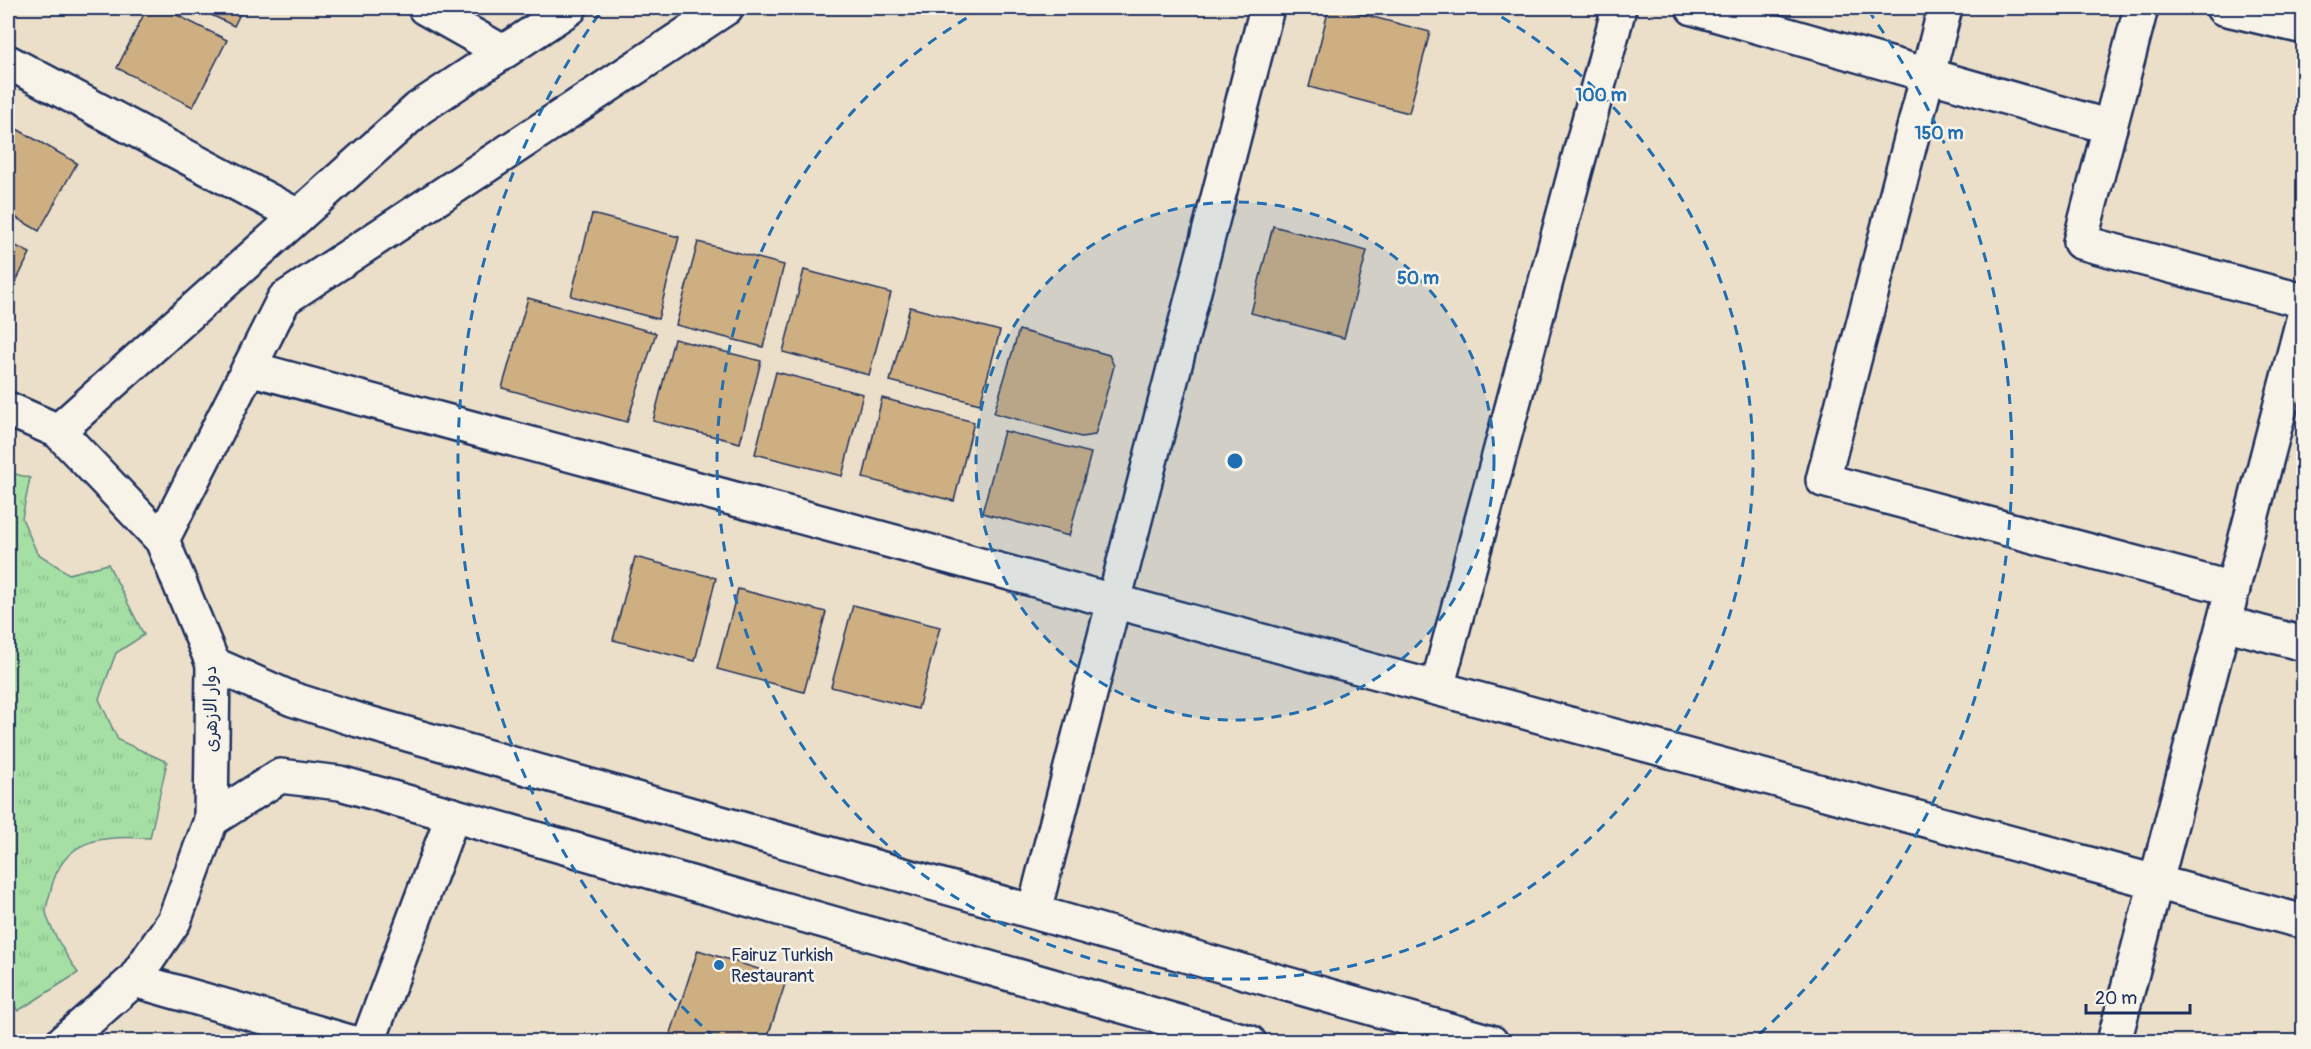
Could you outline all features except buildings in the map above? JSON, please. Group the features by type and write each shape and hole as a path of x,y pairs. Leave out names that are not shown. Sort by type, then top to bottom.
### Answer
{"street":[{"path":"425,8 503,52"},
{"path":"58,431 419,108 570,8"},
{"path":"162,540 284,299 726,8"},
{"path":"1034,911 1267,8"},
{"path":"1437,688 1619,8"},
{"path":"1693,8 2110,127"},
{"path":"1945,8 1823,480 2233,590"},
{"path":"2142,8 2080,242 2304,301"},
{"path":"2223,8 2304,27"},
{"path":"8,62 298,216"},
{"path":"2114,1041 2304,316"},
{"path":"249,368 2304,922"},
{"name":"دوار الازهری","path":"8,409 58,431 162,540 213,664 212,820 174,921 134,980 63,1041"},
{"path":"2224,623 2304,644"},
{"path":"213,664 292,699 358,720 1491,1041"},
{"path":"212,820 280,776 340,783 1249,1041"},
{"path":"368,1041 453,815"},
{"path":"134,980 350,1041"}],"green space":[{"path":"8,472 30,478 22,518 37,553 69,574 108,564 144,635 116,653 99,699 118,740 167,762 150,838 102,839 76,849 65,858 57,872 46,911 54,934 78,973 18,1011 8,997"}],"place":[{"name":"Fairuz Turkish Restaurant","path":"719,965"}]}
